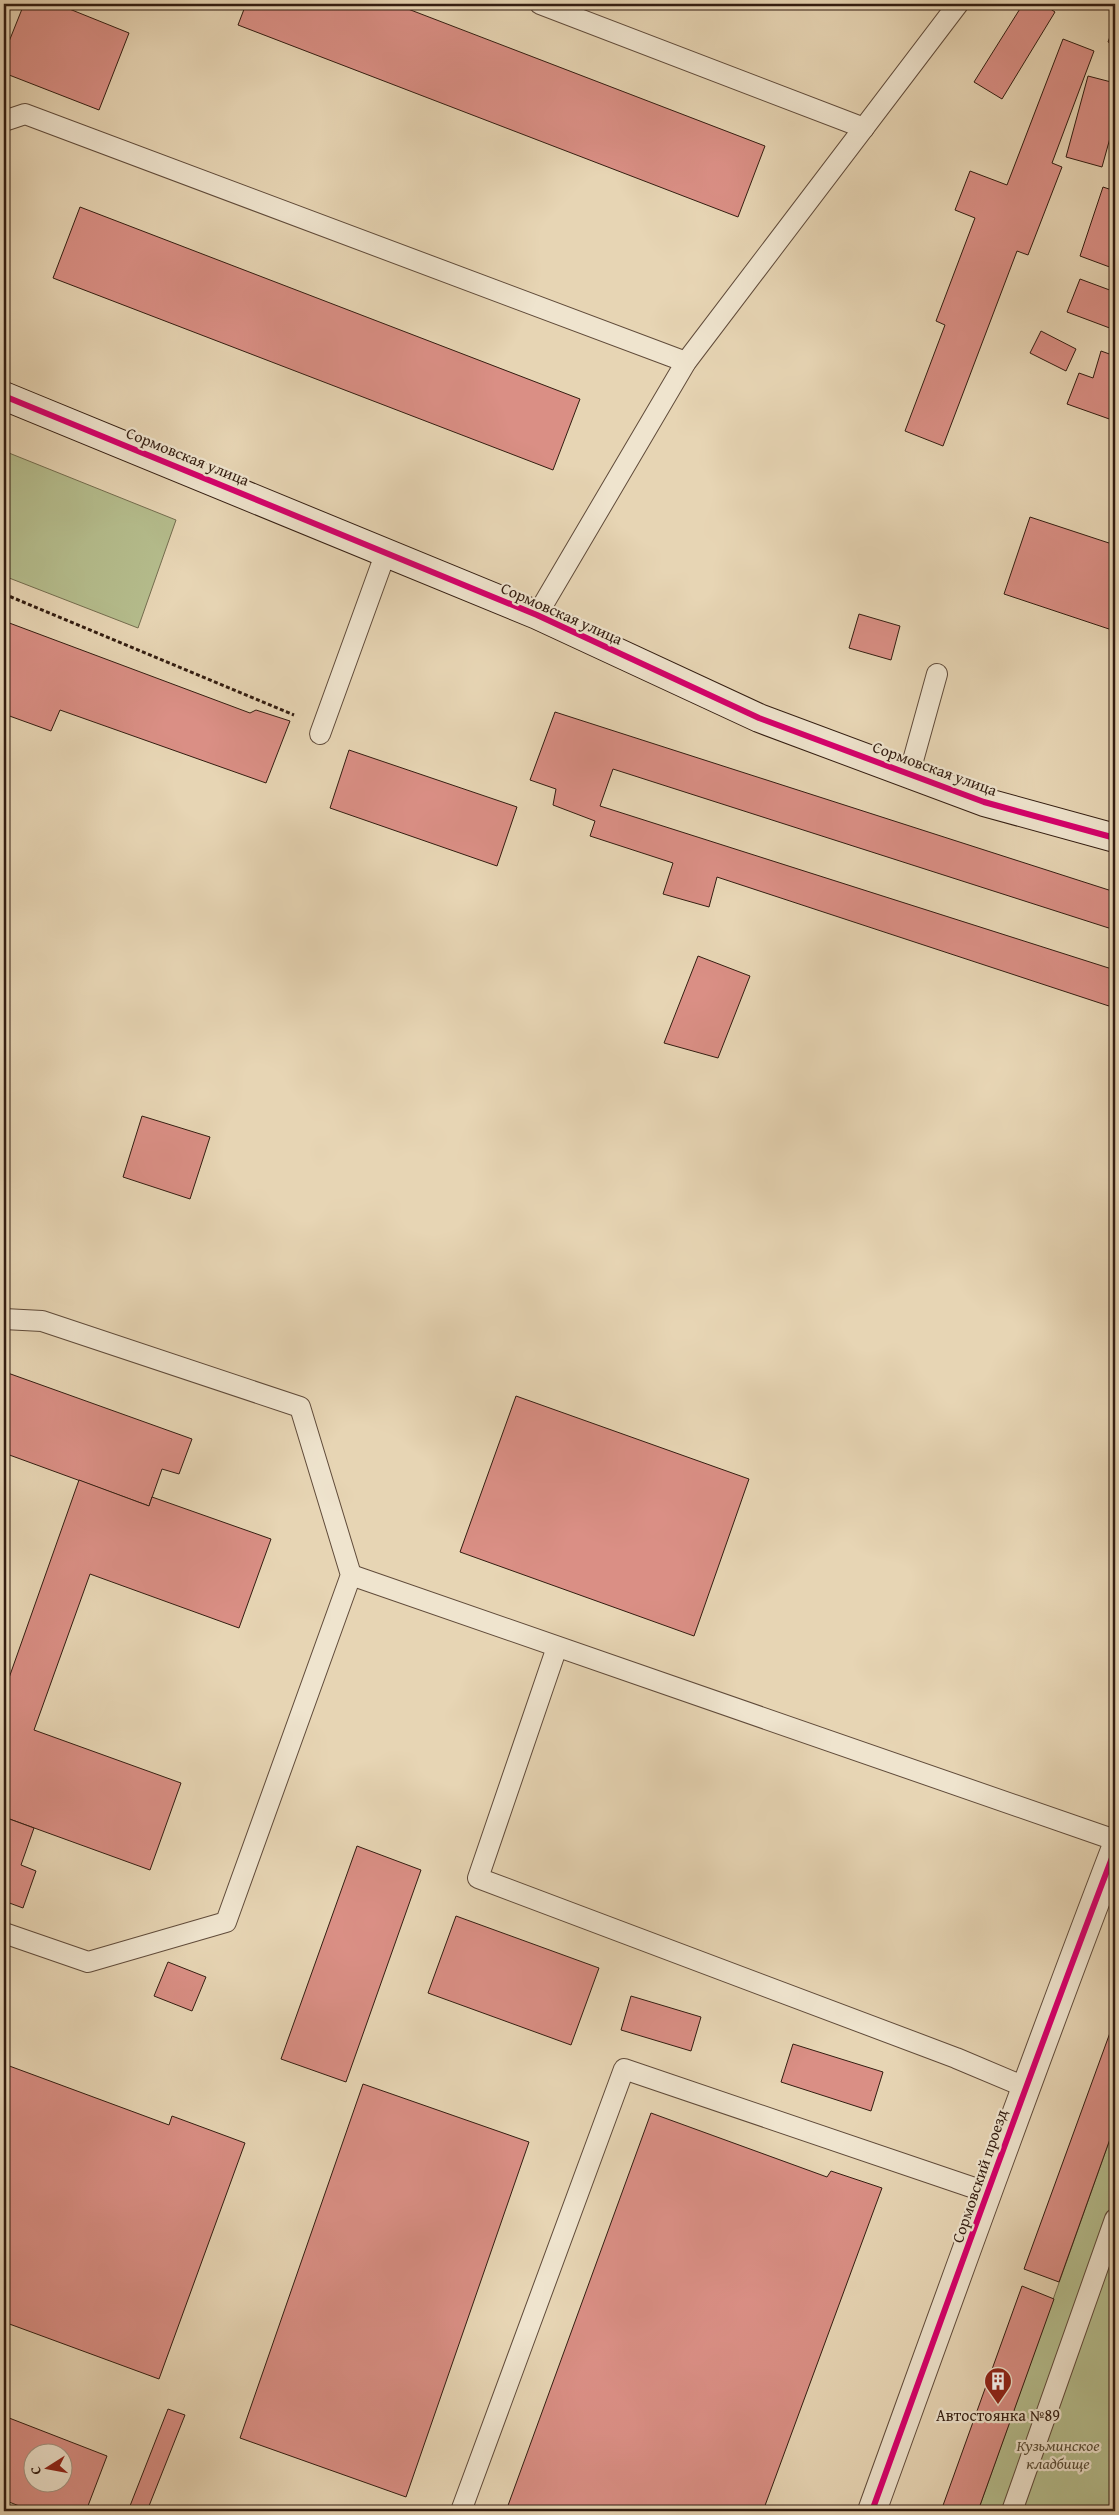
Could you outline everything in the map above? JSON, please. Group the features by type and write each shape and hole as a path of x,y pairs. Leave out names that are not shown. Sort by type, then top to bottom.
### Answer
{"street":[{"name":"Сормовская улица","path":"4,396 537,615 759,718 984,802 1115,838"},
{"name":"Сормовский проезд","path":"872,2511 989,2193 1025,2087 1115,1850"}],"lane":[{"path":"540,4 864,128"},
{"path":"537,615 686,362 958,4"},
{"path":"4,121 25,114 686,362"},
{"path":"321,731 386,552"},
{"path":"909,774 937,674"},
{"path":"4,1319 42,1321 300,1407 351,1575 226,1922 88,1962 4,1933"},
{"path":"351,1575 1115,1840"},
{"path":"557,1647 478,1878 938,2051 1025,2087"},
{"path":"461,2511 624,2069 989,2193"},
{"path":"1012,2511 1115,2220"}],"path":[{"path":"4,594 321,731"}],"green space":[{"path":"4,451 176,520 138,628 4,576"},
{"name":"Кузьминское кладбище","path":"1115,2125 1115,2511 978,2511"}],"building":[{"path":"24,4 57,4 129,33 99,110 4,73 4,54"},
{"path":"246,4 395,4 765,146 738,217 238,25"},
{"path":"1023,4 1043,4 1055,12 1002,99 974,82"},
{"path":"1115,23 1115,45 1108,42"},
{"path":"1063,39 1094,51 1052,163 1062,167 1028,255 1017,251 943,446 905,431 945,325 936,321 975,218 955,210 970,171 1007,185"},
{"path":"1088,76 1115,83 1115,120 1102,167 1066,157"},
{"path":"1103,187 1115,191 1115,269 1080,256"},
{"path":"80,207 580,399 553,470 53,278"},
{"path":"1080,279 1115,292 1115,330 1067,312"},
{"path":"1041,331 1076,349 1066,371 1030,353"},
{"path":"1101,351 1115,356 1115,421 1067,404 1079,373 1093,378"},
{"path":"1030,517 1115,545 1115,631 1004,594"},
{"path":"859,614 900,626 891,660 849,648"},
{"path":"4,621 250,713 256,710 290,721 266,783 60,710 51,731 4,714"},
{"path":"555,712 1115,892 1115,930 613,769 600,806 1115,970 1115,1008 717,877 709,907 663,894 673,863 590,836 595,821 553,805 556,789 530,780"},
{"path":"349,750 517,807 497,866 330,808"},
{"path":"698,956 750,976 718,1058 664,1043"},
{"path":"142,1116 210,1137 190,1199 123,1177"},
{"path":"5,1372 192,1439 179,1474 162,1469 149,1506 4,1453"},
{"path":"516,1396 749,1479 694,1636 460,1552"},
{"path":"79,1480 149,1506 152,1497 271,1539 239,1628 90,1574 34,1730 181,1783 150,1870 4,1817 4,1692"},
{"path":"4,1817 34,1828 21,1865 36,1871 23,1908 4,1901"},
{"path":"357,1846 421,1870 346,2082 281,2059"},
{"path":"456,1916 599,1968 571,2045 428,1993"},
{"path":"168,1962 206,1977 192,2011 154,1996"},
{"path":"631,1996 701,2017 691,2051 621,2030"},
{"path":"1115,2019 1115,2125 1059,2282 1024,2269"},
{"path":"793,2044 883,2072 871,2111 781,2082"},
{"path":"4,2064 169,2125 172,2116 245,2143 159,2379 4,2322"},
{"path":"363,2084 529,2142 406,2497 240,2438"},
{"path":"651,2113 827,2177 831,2171 882,2188 763,2511 506,2511"},
{"name":"Автостоянка №89","path":"1022,2286 1054,2299 978,2511 941,2511"},
{"path":"168,2409 185,2415 147,2511 128,2511"},
{"path":"4,2416 71,2442 22,2442 22,2492 72,2492 72,2442 107,2456 86,2511 32,2511 4,2500"}],"cycle path":[{"path":"4,396 537,615 759,718 984,802 1115,838"},
{"path":"872,2511 1022,2097 1115,1850"}],"place":[{"name":"Автостоянка №89","path":"998,2405"}]}
